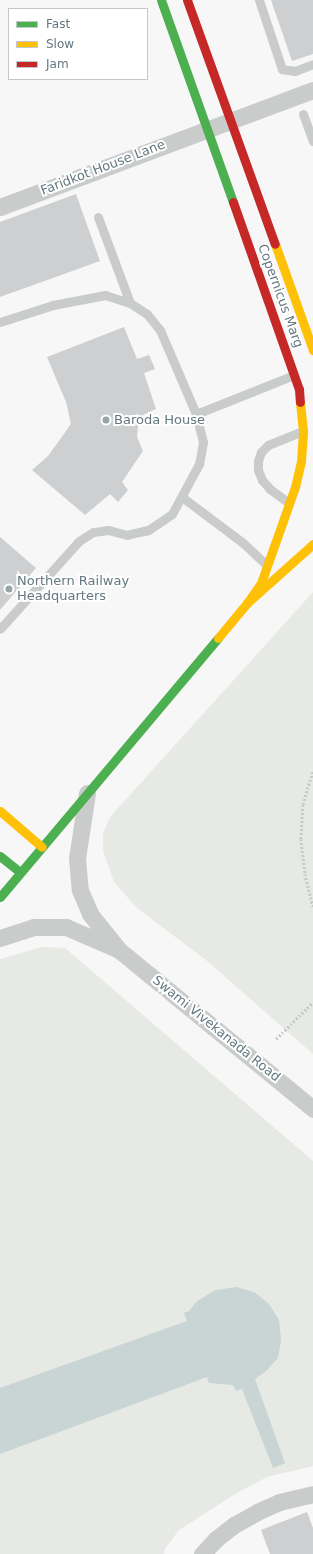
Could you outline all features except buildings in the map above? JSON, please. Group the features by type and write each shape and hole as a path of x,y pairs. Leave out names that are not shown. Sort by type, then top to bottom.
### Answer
{"street":[{"name":"Copernicus Marg","path":"161,0 294,375 302,388 303,431 301,461 289,503 268,565 261,583 247,603"},
{"name":"Copernicus Marg","path":"187,0 313,350"},
{"name":"Faridkot House Lane","path":"0,207 313,90"},
{"path":"0,897 247,603 313,544"},
{"path":"87,793 78,858 80,890 90,914 120,950"},
{"path":"0,811 42,846"},
{"path":"0,856 20,872"},
{"path":"0,938 34,927 66,927 120,950"},
{"name":"Swami Vivekanada Road","path":"120,950 313,1109"},
{"path":"202,1554 216,1539 234,1525 257,1512 279,1502 313,1494"}],"lane":[{"path":"259,0 282,69 295,71 313,64"},
{"path":"303,114 313,141"},
{"path":"98,217 130,303"},
{"path":"0,322 53,304 105,296 130,303 147,314 160,330 196,414 203,442 199,464 172,514 148,530 127,535 108,530 93,532 79,541 0,630"},
{"path":"196,414 294,375"},
{"path":"289,503 270,489 262,480 258,470 258,461 261,452 268,445 303,431"},
{"path":"182,497 242,542 268,565"}],"path":[{"path":"313,772 304,805 301,839 305,874 313,907"},
{"path":"276,1039 313,1002"}],"shaded area":[{"path":"313,592 313,1054 206,960 137,908 114,882 103,851 103,833 110,817"},
{"path":"42,947 65,948 313,1161 313,1466 267,1477 235,1494 178,1531 165,1549 164,1554 0,1554 0,959"},
{"path":"236,1287 254,1292 269,1304 279,1320 281,1340 278,1358 266,1371 255,1379 285,1463 273,1468 242,1389 236,1391 233,1385 209,1383 207,1377 0,1454 0,1388 187,1321 184,1313 189,1311 197,1301 216,1290"}],"traffic: fast":[{"path":"161,0 233,202"},
{"path":"0,897 218,638"},
{"path":"0,856 20,872"}],"traffic: slow":[{"path":"275,244 313,350"},
{"path":"247,603 261,583 295,487 301,461 303,431 300,402"},
{"path":"218,638 247,603 313,544"},
{"path":"0,811 42,847"}],"traffic: jam":[{"path":"187,0 275,244"},
{"path":"233,202 299,389 300,402"}],"place":[{"name":"Baroda House","path":"106,420"},
{"name":"Northern Railway Headquarters","path":"9,589"}]}
